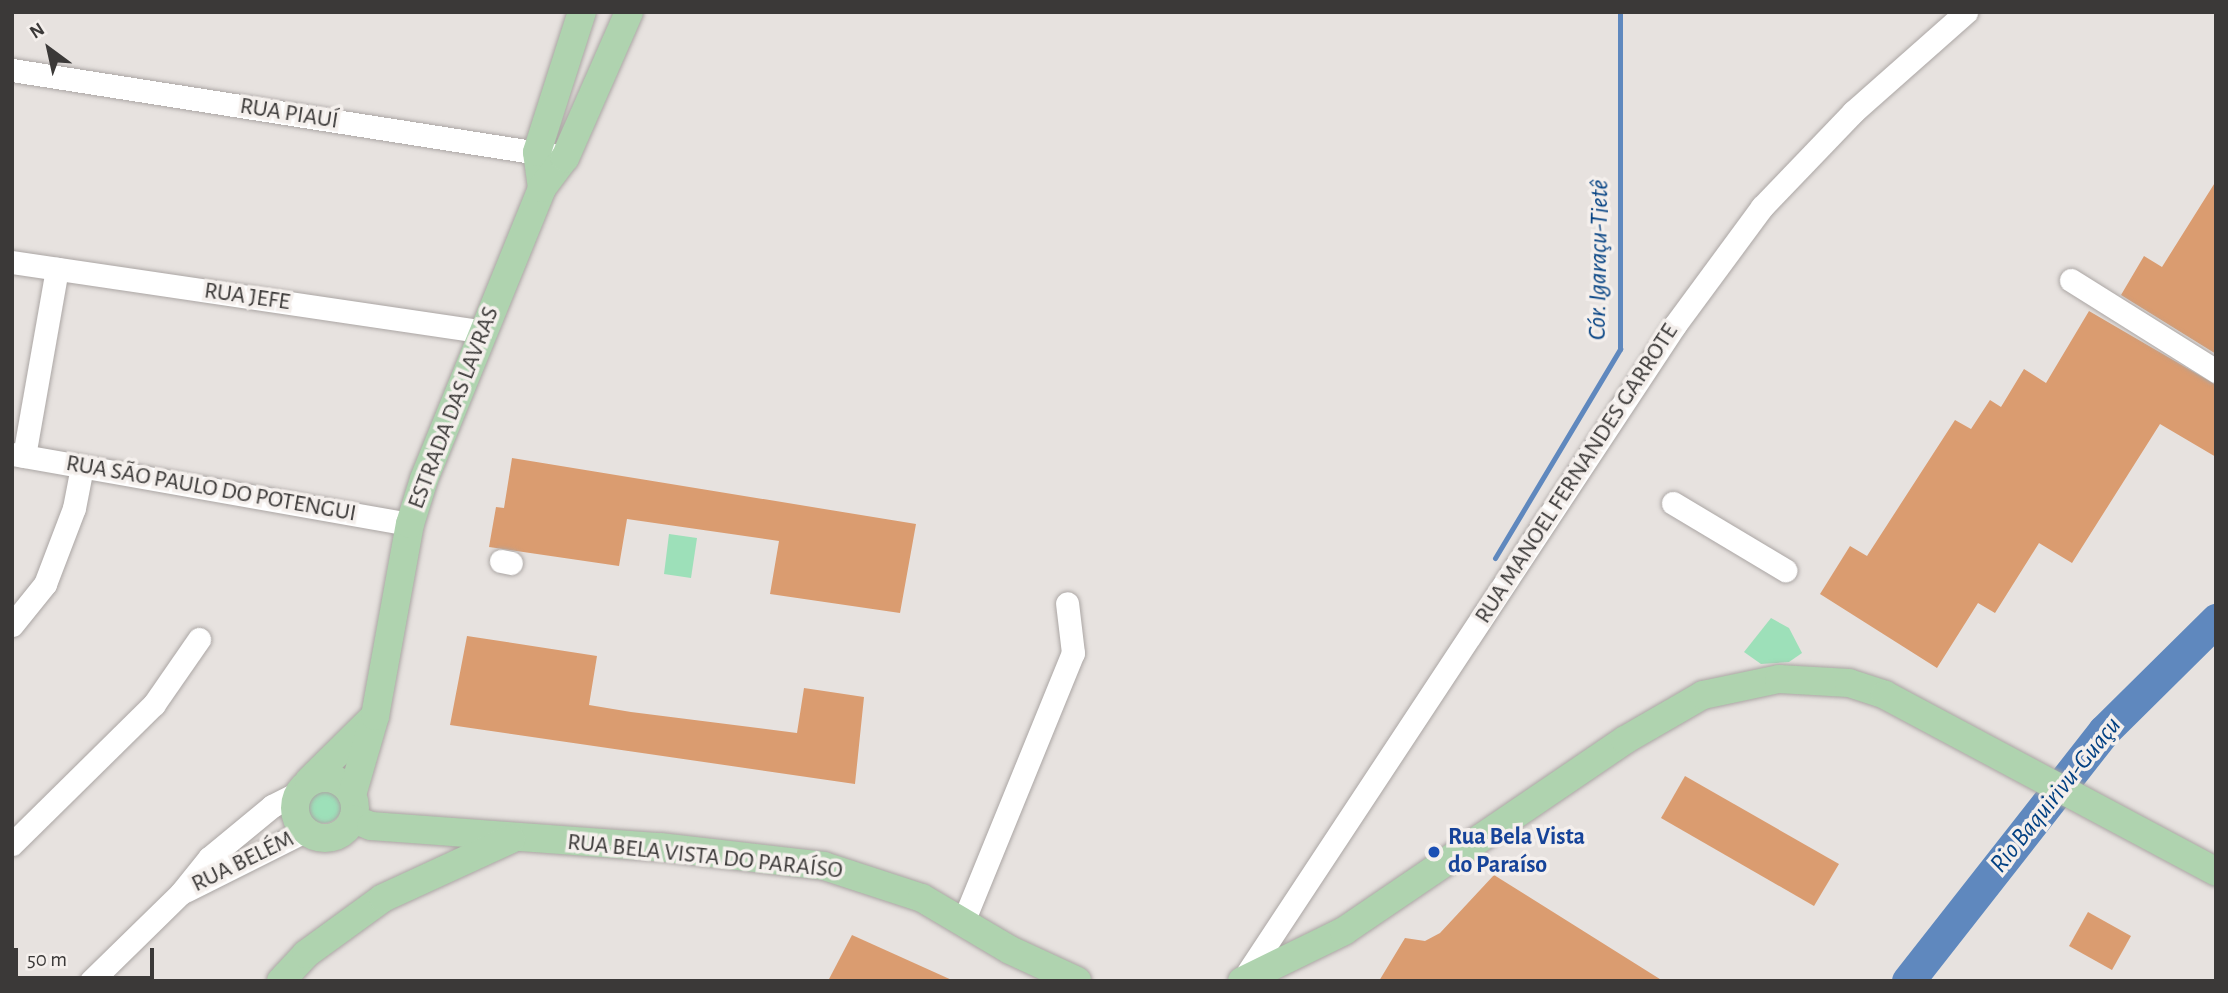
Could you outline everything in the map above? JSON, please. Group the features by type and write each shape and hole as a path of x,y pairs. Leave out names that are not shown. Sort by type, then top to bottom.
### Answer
{"main road":[{"path":"542,188 537,152 582,12"},
{"name":"ESTRADA DAS LAVRAS","path":"347,817 375,716 411,524 447,413 542,188 565,158 629,12"},
{"path":"1242,981 1344,931 1625,740 1703,695 1742,684 1791,679 1849,683 1885,695 2216,873"},
{"path":"347,817 325,838 305,831 295,813 304,787 375,716"},
{"path":"304,787 339,781 347,817"},
{"path":"347,817 436,844 469,858"},
{"name":"RUA BELA VISTA DO PARAÍSO","path":"347,817 371,826 660,847 824,866 922,898 1071,980"},
{"path":"281,981 347,921 383,898 514,838"}],"street":[{"name":"RUA MANOEL FERNANDES GARROTE","path":"1242,981 1675,326 1762,207 1853,112 1966,12"},
{"name":"RUA PIAUÍ","path":"12,70 565,158"},
{"name":"RUA JEFE","path":"12,262 482,331"},
{"path":"18,455 57,269"},
{"path":"2071,280 2216,371"},
{"name":"RUA SÃO PAULO DO POTENGUI","path":"18,455 411,524"},
{"path":"12,625 45,584 74,508 82,467"},
{"path":"1673,503 1785,570"},
{"path":"963,922 1073,653 1067,603"},
{"path":"12,844 154,704 200,639"},
{"name":"RUA BELÉM","path":"91,981 181,893 209,858 272,806 304,787"},
{"name":"RUA BELÉM","path":"181,893 305,831"}],"green space":[{"path":"669,534 697,538 691,578 664,574"},
{"path":"1771,618 1789,628 1802,653 1789,662 1761,664 1744,652"},
{"path":"324,787 336,793 342,805 336,817 324,823 312,817 306,805 312,793"}],"building":[{"path":"2216,181 2216,354 2121,295 2144,256 2162,267"},
{"path":"2089,311 2216,385 2216,457 2160,424 2072,563 2039,543 1995,613 1978,603 1937,668 1820,594 1850,546 1867,556 1955,420 1971,429 1990,400 2001,407 2024,369 2046,383"},
{"path":"512,458 916,524 900,613 770,594 779,541 627,519 619,566 489,547 496,507 504,508"},
{"path":"467,636 597,656 589,705 631,712 797,733 804,688 864,697 855,784 450,725"},
{"path":"1685,776 1839,864 1814,906 1661,818"},
{"path":"1494,875 1663,981 1379,981 1405,938 1425,941 1440,933"},
{"path":"2088,912 2131,936 2112,970 2069,946"},
{"path":"852,935 954,981 828,981"}],"waterway":[{"name":"Cór. Igaraçu-Tietê","path":"1495,558 1620,349 1620,12"},
{"name":"Rio Baquirivu-Guaçu","path":"1908,981 2104,731 2216,620"}],"place":[{"name":"Rua Bela Vista do Paraíso","path":"1434,852"}]}
